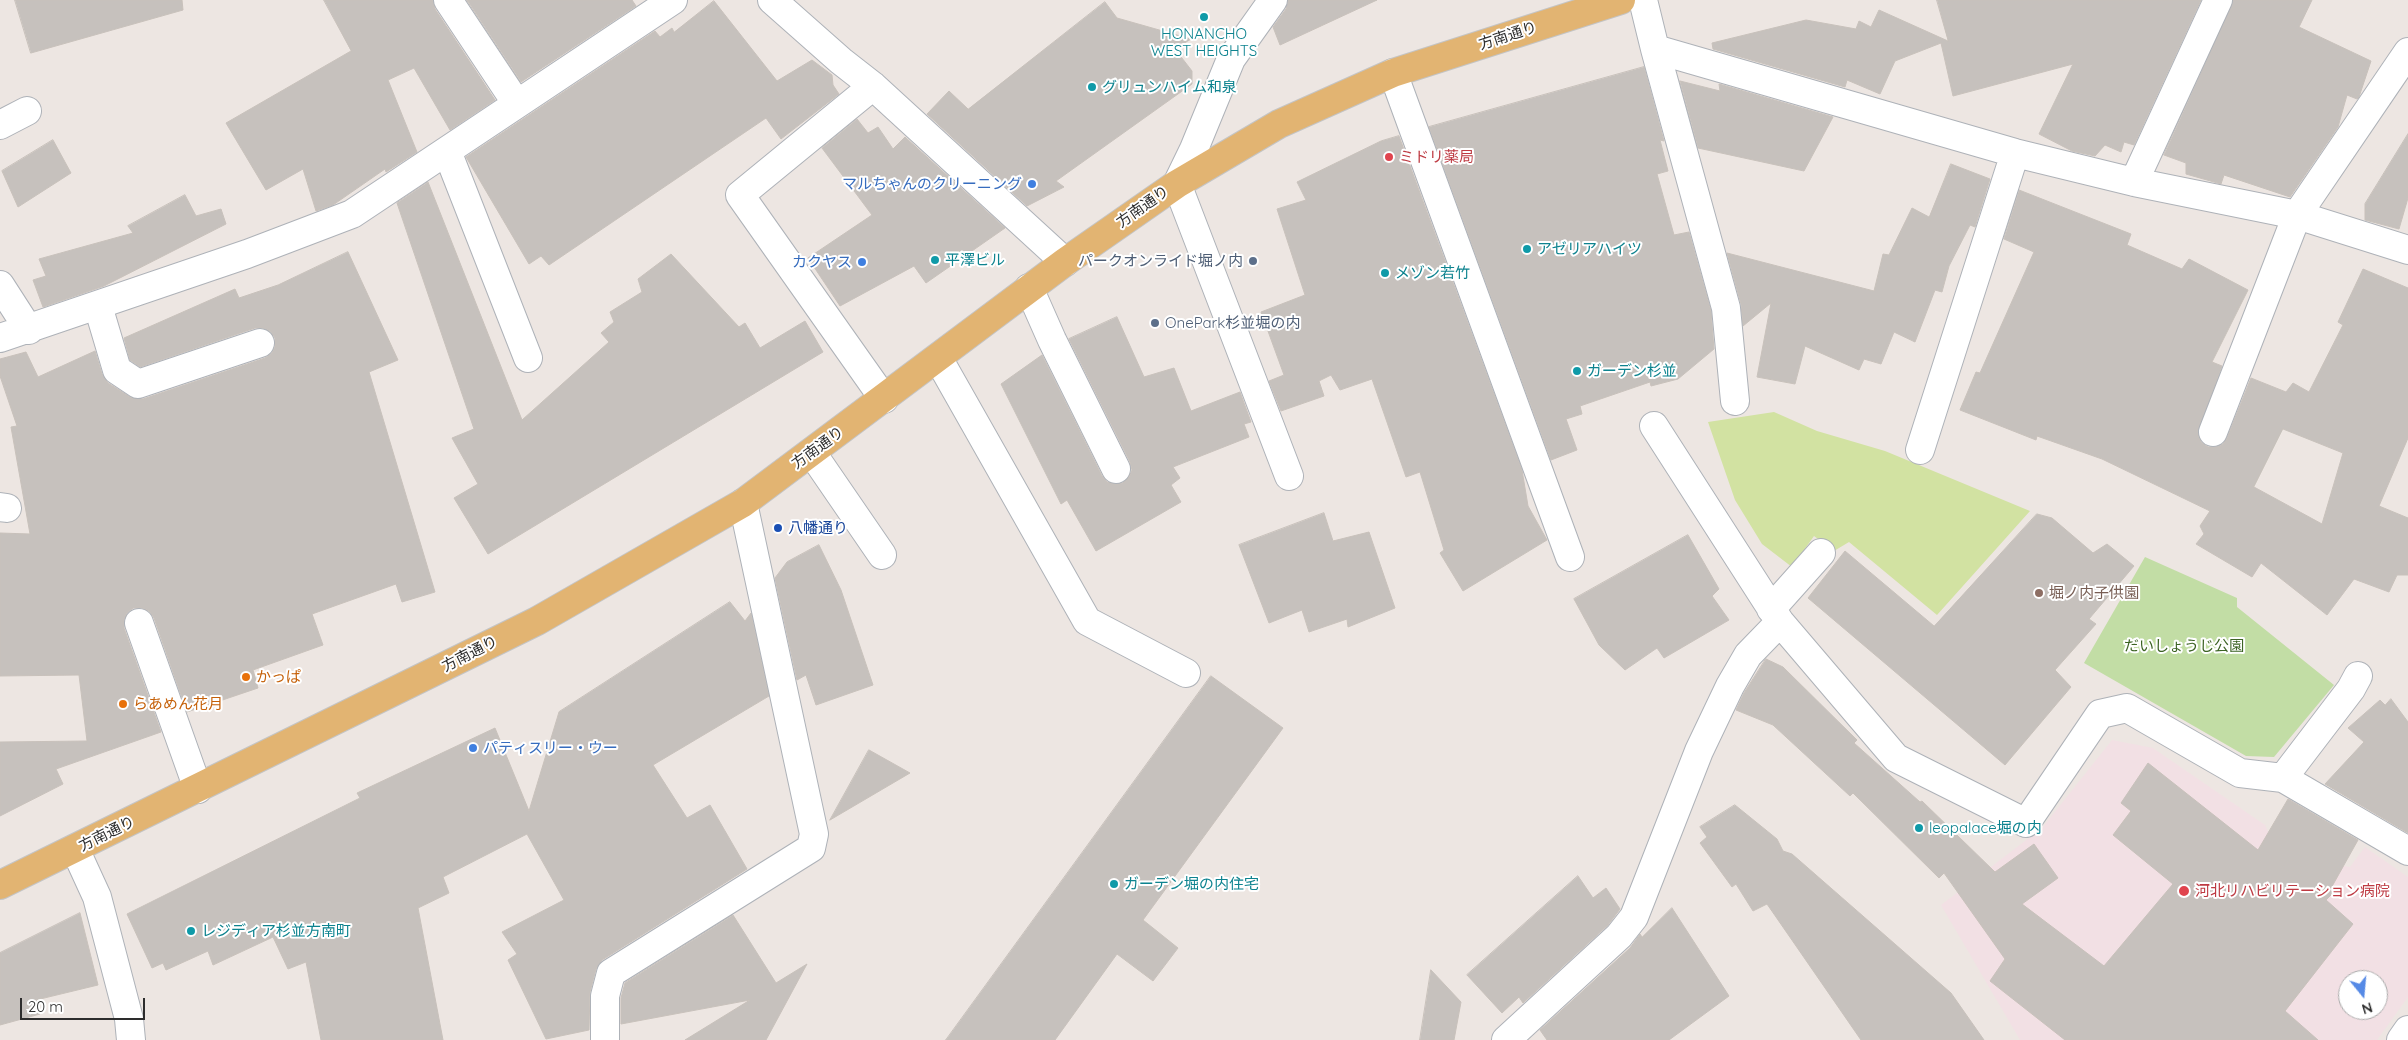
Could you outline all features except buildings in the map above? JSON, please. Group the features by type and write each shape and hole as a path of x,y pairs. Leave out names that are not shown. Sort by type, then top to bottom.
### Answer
{"main road":[{"name":"方南通り","path":"0,885 198,789 537,620 743,502 812,453 1065,262 1177,184 1279,124 1393,73 1621,0"}],"street":[{"path":"448,0 517,104"},
{"path":"0,338 29,330 247,254 352,214 673,0"},
{"path":"1273,0 1231,59 1177,184 1289,476"},
{"path":"1643,0 1654,49 1726,308 1735,401"},
{"path":"2134,182 2218,0"},
{"path":"784,4 841,62 873,86 1065,262"},
{"path":"1654,49 2015,153 2134,182 2297,215 2408,250"},
{"path":"2213,432 2297,215 2408,52"},
{"path":"1393,73 1570,557"},
{"path":"873,86 740,194 884,399"},
{"path":"0,125 27,111"},
{"path":"447,151 528,358"},
{"path":"1920,450 2015,153"},
{"path":"0,286 29,330"},
{"path":"1029,288 1052,340 1116,469"},
{"path":"98,306 117,370 138,384 260,343"},
{"path":"938,358 1087,621 1186,673"},
{"path":"1654,426 1776,615 1896,758 2026,823 2100,714 2127,708 2240,773 2283,778 2408,851"},
{"path":"812,453 882,555"},
{"path":"605,1040 604,996 611,973 811,848 814,834 743,502"},
{"path":"1506,1040 1613,942 1634,917 1699,751 1730,686 1748,655 1821,553"},
{"path":"139,623 198,789"},
{"path":"2283,778 2351,689 2358,676"},
{"path":"75,849 97,897 130,1029"},
{"path":"2401,1040 2408,1030"}],"shaded area":[{"name":"河北リハビリテーション病院","path":"2112,740 2153,748 2265,825 2279,856 2350,867 2365,847 2408,877 2408,997 2377,1040 2020,1040 1941,905 2042,828"}],"green space":[{"path":"1774,412 1817,431 1885,451 2030,511 1937,615 1849,542 1834,551 1814,536 1792,567 1762,544 1735,500 1708,422"},
{"name":"だいしょうじ公園","path":"2145,557 2237,598 2237,607 2334,685 2274,757 2246,756 2084,663"}],"place":[{"name":"HONANCHO WEST HEIGHTS","path":"1204,17"},
{"name":"グリュンハイム和泉","path":"1092,87"},
{"name":"ミドリ薬局","path":"1389,157"},
{"name":"マルちゃんのクリーニング","path":"1032,184"},
{"name":"アゼリアハイツ","path":"1527,249"},
{"name":"平澤ビル","path":"935,260"},
{"name":"パークオンライド堀ノ内","path":"1253,261"},
{"name":"カクヤス","path":"862,262"},
{"name":"メゾン若竹","path":"1385,273"},
{"name":"OnePark杉並堀の内","path":"1155,323"},
{"name":"ガーデン杉並","path":"1577,371"},
{"name":"八幡通り","path":"778,528"},
{"name":"堀ノ内子供園","path":"2039,593"},
{"name":"かっぱ","path":"246,677"},
{"name":"らあめん花月","path":"123,704"},
{"name":"パティスリー・ウー","path":"473,748"},
{"name":"leopalace堀の内","path":"1919,828"},
{"name":"ガーデン堀の内住宅","path":"1114,884"},
{"name":"河北リハビリテーション病院","path":"2184,891"},
{"name":"レジディア杉並方南町","path":"191,931"}]}
